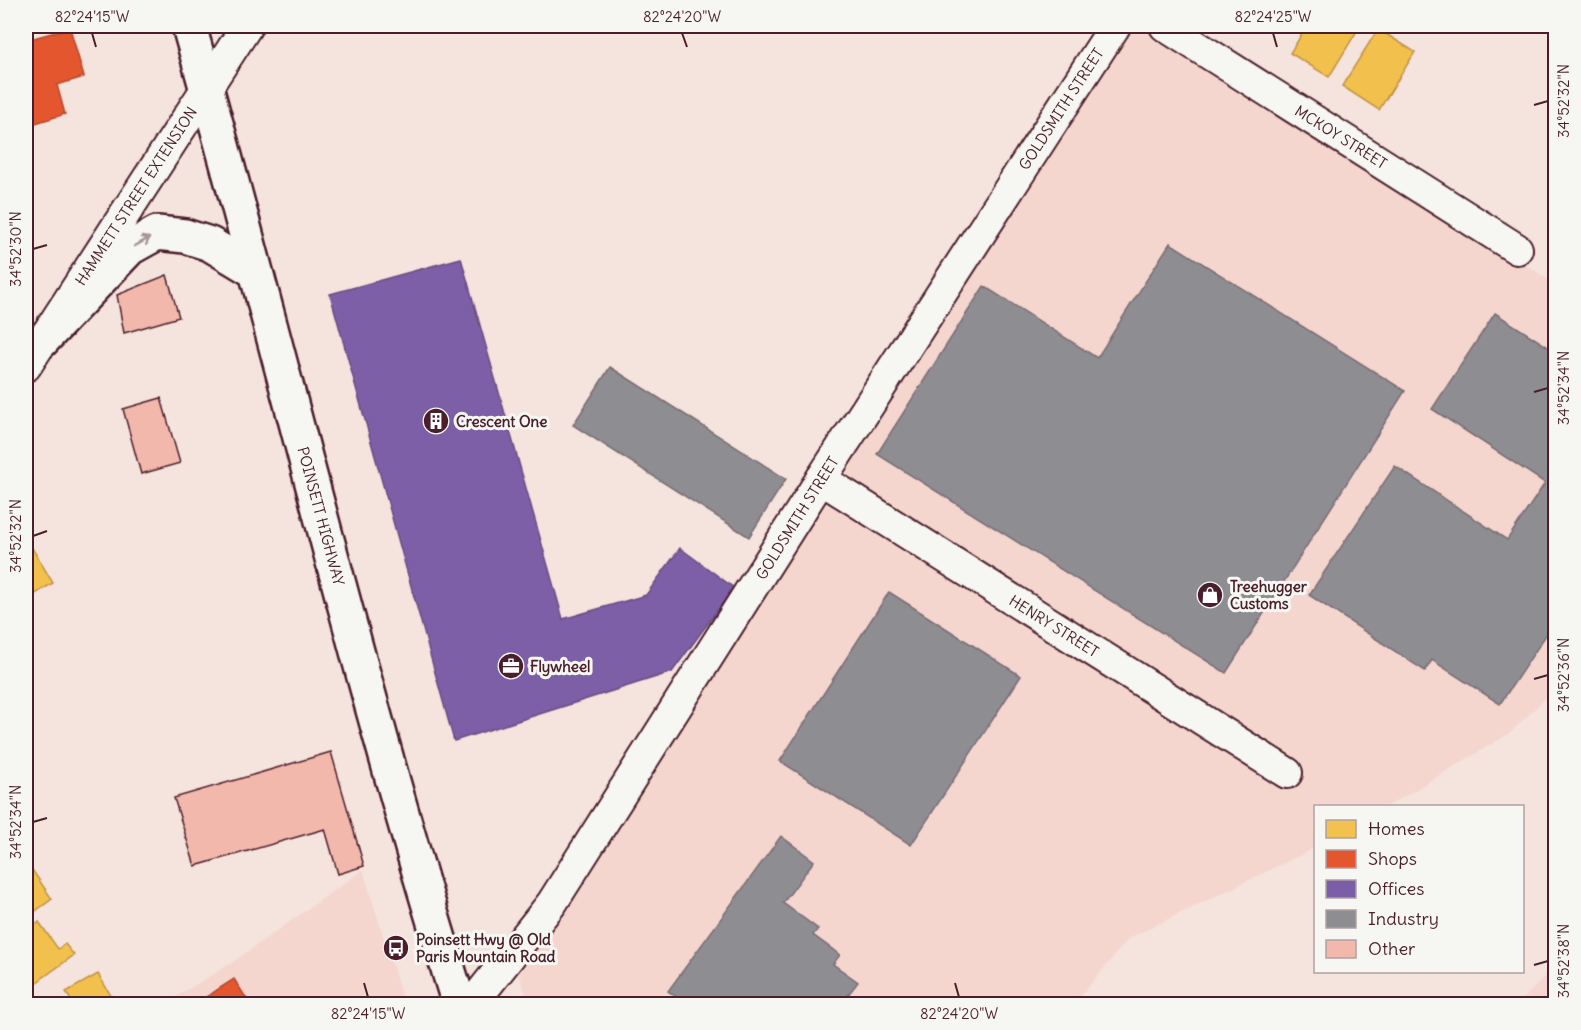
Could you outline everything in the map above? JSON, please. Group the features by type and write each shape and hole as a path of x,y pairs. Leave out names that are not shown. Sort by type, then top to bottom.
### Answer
{"highway":[{"name":"POINSETT HIGHWAY","path":"189,26 382,742 429,909 459,1005"},
{"path":"33,354 130,248 157,233 185,236 210,244 255,271"}],"street":[{"name":"HAMMETT STREET EXTENSION","path":"33,354 247,26"},
{"name":"GOLDSMITH STREET","path":"472,1005 552,903 821,479 1115,26"},
{"name":"MCKOY STREET","path":"1165,26 1516,249"},
{"name":"HENRY STREET","path":"821,479 1287,773"}],"shaded area":[{"path":"1128,26 1160,26 1555,284 1555,688 1510,733 1390,805 1314,805 1314,848 1129,938 1074,1004 529,1004 517,968"},
{"path":"363,870 404,1004 164,1004 230,964"},
{"path":"1555,965 1555,1004 1519,1004"}],"building: Homes":[{"path":"1307,26 1360,26 1329,77 1290,53"},
{"path":"1378,29 1415,52 1379,110 1342,86"},
{"path":"26,538 53,583 26,600"},
{"path":"26,861 52,899 26,918"},
{"path":"39,922 58,949 65,944 74,955 26,990 26,932"},
{"path":"98,974 116,1004 73,1004 66,992"}],"building: Shops":[{"path":"70,28 84,77 57,85 65,114 26,126 26,40"},
{"path":"234,979 250,1004 195,1004"}],"building: Offices":[{"name":"Crescent One","path":"461,258 563,619 646,595 680,548 734,588 672,672 454,741 330,294"}],"building: Industry":[{"path":"1170,243 1405,391 1226,673 877,454 984,286 1097,358"},
{"path":"1495,313 1556,352 1556,620 1500,704 1432,660 1425,671 1309,595 1395,466 1507,540 1545,483 1432,409"},
{"path":"610,367 786,479 749,537 573,425"},
{"path":"889,592 1021,676 911,845 780,761"},
{"path":"781,836 814,861 783,903 818,929 813,935 840,955 833,964 858,982 841,1004 686,1004 668,991"}],"building: Other":[{"path":"167,275 179,317 124,333 117,295"},
{"path":"161,398 180,463 141,474 123,409"},
{"path":"331,752 364,866 338,874 325,829 195,866 174,798"}],"place":[{"name":"Crescent One","path":"436,421"},
{"name":"Treehugger Customs","path":"1210,595"},
{"name":"Flywheel","path":"511,666"},
{"name":"Poinsett Hwy @ Old Paris Mountain Road","path":"396,948"}]}
